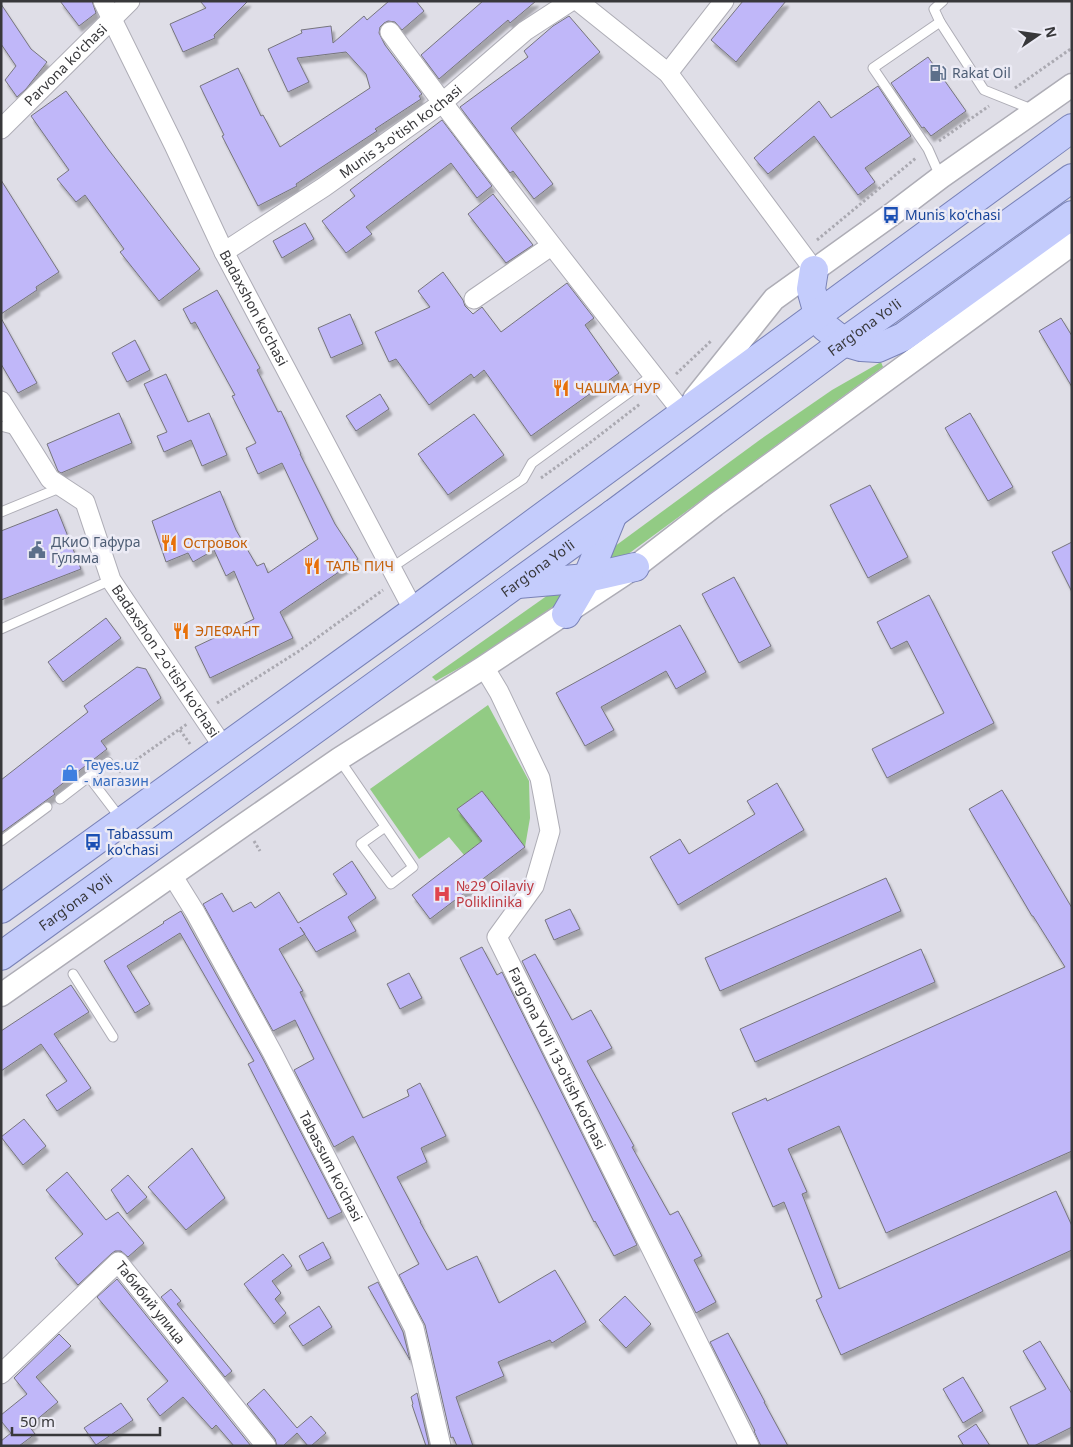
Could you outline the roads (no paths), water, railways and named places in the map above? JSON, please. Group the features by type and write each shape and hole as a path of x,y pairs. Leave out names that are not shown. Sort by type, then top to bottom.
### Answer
{"main road":[{"path":"1,909 414,611 1072,128"},
{"name":"Farg'ona Yo'li","path":"1,956 614,514 844,342 1072,178"},
{"path":"814,270 811,289 818,314 825,327 844,342 861,347 878,348 903,337 1072,215"},
{"path":"566,614 587,578 614,514"},
{"path":"516,584 587,578 635,567"}],"street":[{"name":"Badaxshon ko'chasi","path":"103,1 170,136 224,252 414,611"},
{"name":"Parvona ko'chasi","path":"1,129 130,1"},
{"name":"Munis 3-o'tish ko'chasi","path":"224,252 324,187 442,102 525,31 571,1"},
{"path":"578,1 668,72 814,270"},
{"path":"668,72 724,1"},
{"path":"390,32 551,246 683,413 774,299 891,215 940,177 1072,85"},
{"path":"1,995 339,759 484,668 635,567 715,505 1072,244"},
{"path":"474,299 551,246"},
{"name":"Badaxshon 2-o'tish ko'chasi","path":"1,401 50,479 85,502 111,580 224,748"},
{"name":"Farg'ona Yo'li 13-o'tish ko'chasi","path":"484,668 499,692 540,778 550,831 534,886 497,937 749,1446"},
{"name":"Tabassum ko'chasi","path":"172,875 195,912 272,1052 414,1328 441,1446"},
{"name":"Табибий улица","path":"1,1374 118,1262 266,1446"}],"lane":[{"path":"943,1 934,9 940,22 984,90 1035,110"},
{"path":"940,22 873,68 928,149 940,177"},
{"path":"391,568 523,479 532,463 653,375"},
{"path":"1,426 21,432"},
{"path":"1,512 62,487"},
{"path":"1,629 111,580"},
{"path":"339,759 385,827 412,867 391,884 361,844 385,827"},
{"path":"60,799 108,762"},
{"path":"88,777 122,821"},
{"path":"1,841 47,807"},
{"path":"73,974 113,1037"}],"place":[{"name":"Rakat Oil","path":"938,73"},
{"name":"Munis ko'chasi","path":"891,215"},
{"name":"ЧАШМА НУР","path":"561,388"},
{"name":"Островок","path":"169,543"},
{"name":"ДКиО Гафура Гуляма","path":"37,550"},
{"name":"ТАЛЬ ПИЧ","path":"312,566"},
{"name":"ЭЛЕФАНТ","path":"181,631"},
{"name":"Teyes.uz - магазин","path":"70,773"},
{"name":"Tabassum ko'chasi","path":"93,842"},
{"name":"№29 Oilaviy Poliklinika","path":"442,894"}]}
